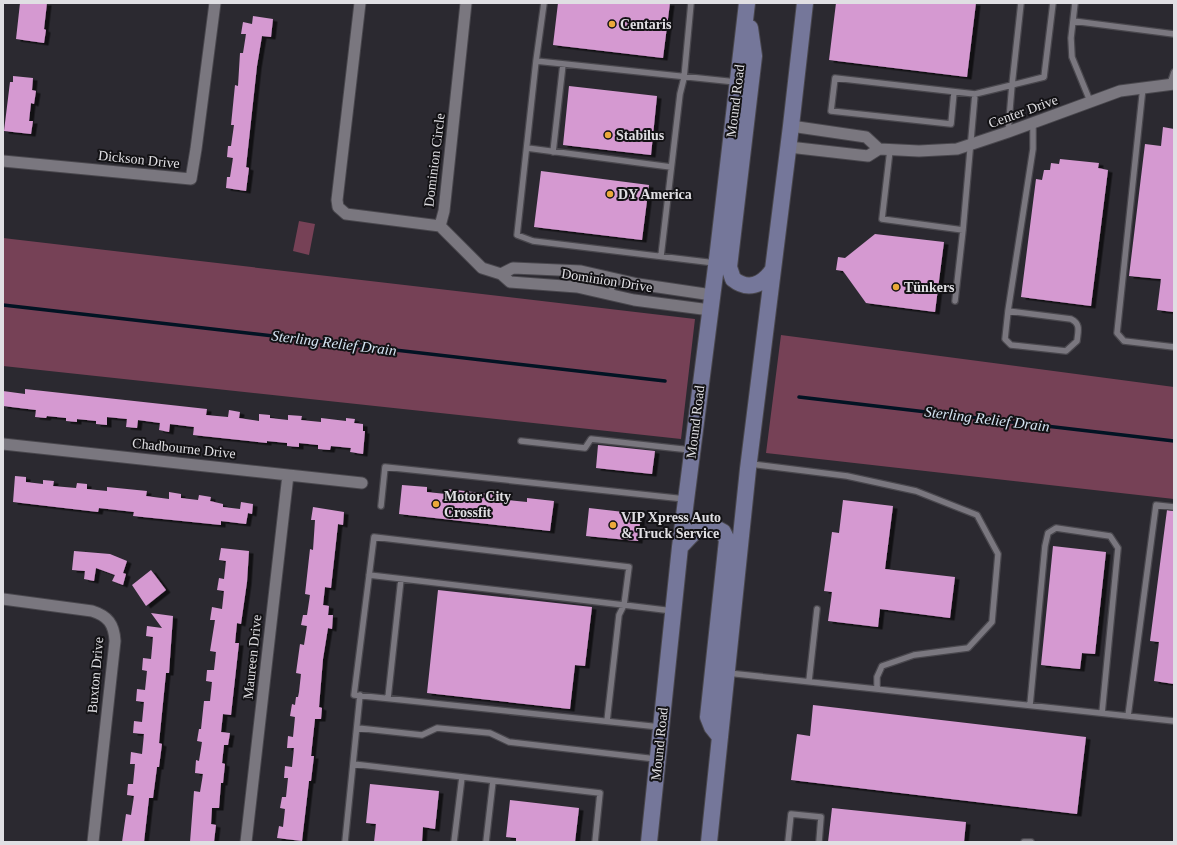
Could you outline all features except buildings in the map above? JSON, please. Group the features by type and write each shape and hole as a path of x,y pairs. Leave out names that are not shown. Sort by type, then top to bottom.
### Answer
{"main road":[{"path":"709,842 748,463 789,146 805,3"},
{"name":"Mound Road","path":"649,842 680,547 692,450 711,302 723,264 744,83 747,5"},
{"path":"723,264 733,279 748,286 758,284 772,271"},
{"path":"680,547 702,527 709,526 723,532 727,540 708,717 712,727 720,738"}],"street":[{"name":"Dickson Drive","path":"3,160 191,179 214,3"},
{"name":"Dominion Circle","path":"360,3 338,207 346,214 440,226 444,211 466,3"},
{"name":"Center Drive","path":"789,146 868,156 884,149 937,151 970,146 1120,91 1172,84"},
{"path":"791,126 866,137 884,149"},
{"name":"Dominion Drive","path":"440,226 482,268 502,274 510,282 577,287 634,300 711,302"},
{"name":"Dominion Drive","path":"502,274 512,268 581,271 711,302"},
{"name":"Chadbourne Drive","path":"3,444 362,483"},
{"name":"Maureen Drive","path":"246,842 288,475"},
{"name":"Buxton Drive","path":"3,599 92,611 100,613 108,619 113,626 114,648 93,842"}],"lane":[{"path":"544,3 536,60 517,236 533,241 723,264"},
{"path":"661,256 680,94 684,78 691,3"},
{"path":"1008,132 1021,3"},
{"path":"954,92 951,124 831,110 834,78 975,94 1044,77 1052,3"},
{"path":"1075,3 1071,38 1072,57 1090,101"},
{"path":"1073,21 1174,34"},
{"path":"536,60 684,78 744,83"},
{"path":"553,152 563,64"},
{"path":"1172,84 1174,72"},
{"path":"1144,87 1117,334 1124,341 1174,347"},
{"path":"955,302 975,94"},
{"path":"1008,310 1071,319 1077,322 1077,341 1066,351 1011,344 1005,340 1008,310 1033,150 1033,123"},
{"path":"527,148 672,167"},
{"path":"884,149 882,219 963,230"},
{"path":"610,294 614,279"},
{"path":"521,441 585,448 591,438 692,450"},
{"path":"748,463 847,476 916,491 977,515 998,554 992,622 968,648 914,655 882,666 877,677 876,688"},
{"path":"381,506 385,467 686,499"},
{"path":"1128,716 1156,505 1174,506"},
{"path":"1030,705 1045,546 1048,533 1056,528 1110,536 1118,548 1102,713"},
{"path":"607,721 619,615 624,605 629,567 374,537 354,695 661,727"},
{"path":"369,575 673,611"},
{"path":"388,698 401,579"},
{"path":"809,681 817,609"},
{"path":"727,673 1174,721"},
{"path":"345,842 360,695"},
{"path":"357,728 422,735 437,728 490,733 509,742 658,759"},
{"path":"353,764 600,793 595,842"},
{"path":"454,842 462,777"},
{"path":"486,842 493,781"},
{"path":"788,842 791,814 821,817 819,842"},
{"path":"1024,842 1031,842"}],"shaded area":[{"path":"299,221 315,224 309,255 293,251"},
{"name":"Sterling Relief Drain","path":"3,238 695,319 681,439 3,366"},
{"name":"Sterling Relief Drain","path":"781,335 1174,387 1174,499 766,453"}],"waterway":[{"name":"Sterling Relief Drain","path":"3,305 665,381"},
{"name":"Sterling Relief Drain","path":"799,397 1174,441"}],"place":[{"name":"Centaris","path":"612,24"},
{"name":"Stabilus","path":"608,135"},
{"name":"DY America","path":"610,194"},
{"name":"Tünkers","path":"896,287"},
{"name":"Motor City Crossfit","path":"436,504"},
{"name":"VIP Xpress Auto & Truck Service","path":"613,525"}]}
